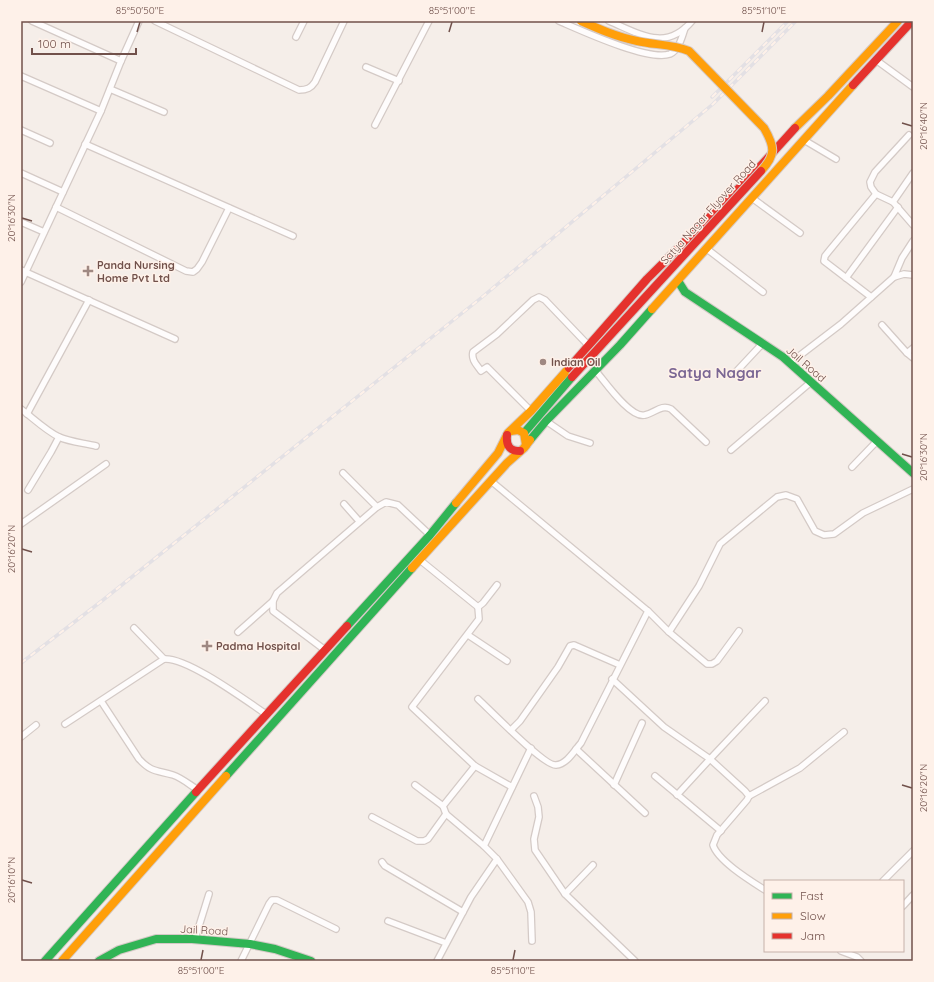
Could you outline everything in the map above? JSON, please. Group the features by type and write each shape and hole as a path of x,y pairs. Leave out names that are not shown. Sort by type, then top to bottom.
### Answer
{"main road":[{"name":"Satya Nagar Flyover Road","path":"524,433 572,377 754,180 772,158 774,150 770,138 764,128 689,51 673,45 638,41 614,35 581,21"},
{"path":"45,961 266,714 430,535 498,453 509,433 531,411 660,264 720,206 828,96 898,21"},
{"path":"62,961 335,653 546,421 620,345 836,103 912,21"},
{"path":"828,96 836,103"},
{"path":"720,206 734,218"},
{"name":"Jail Road","path":"678,281 685,292 763,343 790,363 913,473"},
{"path":"509,433 518,430 524,433 526,439 523,448"},
{"path":"509,433 506,442 508,448 514,451 523,448"},
{"name":"Jail Road","path":"99,961 118,950 156,940 196,939 250,944 275,949 311,961"}],"street":[{"path":"32,21 120,61"},
{"path":"21,282 23,271 44,232 86,144 101,111 120,61 139,21"},
{"path":"155,21 300,90 307,90 315,82 344,21"},
{"path":"296,37 304,21"},
{"path":"376,125 429,21"},
{"path":"559,21 608,42 649,54 664,56 671,54 676,49 685,28"},
{"path":"609,21 658,39 675,35 692,21"},
{"path":"876,60 913,87"},
{"path":"366,67 399,81"},
{"path":"21,76 101,111"},
{"path":"110,89 164,112"},
{"path":"21,130 50,143"},
{"path":"909,135 875,172 871,178 871,187 876,194 893,202 913,225"},
{"path":"804,140 836,159"},
{"path":"86,144 293,236"},
{"path":"21,173 63,192"},
{"path":"893,202 913,173"},
{"path":"871,297 824,261 825,256 876,194"},
{"path":"752,198 800,233"},
{"path":"56,207 186,271 193,272 202,262 229,208"},
{"path":"846,278 898,207"},
{"path":"21,222 44,232"},
{"path":"894,277 902,258 913,241"},
{"path":"707,249 763,292"},
{"path":"23,271 175,339"},
{"path":"790,363 841,324 894,277 904,274 913,275"},
{"path":"531,411 487,367 481,371 473,360 473,352 497,334 533,300 539,297 545,300 588,345"},
{"path":"28,414 88,300"},
{"path":"882,325 913,358"},
{"path":"734,374 763,343"},
{"path":"907,353 913,348"},
{"path":"595,370 618,398 633,413 639,416 645,415 662,407 667,407 706,442"},
{"path":"731,450 811,382"},
{"path":"21,409 59,437 96,446"},
{"path":"546,421 568,436 590,443"},
{"path":"28,490 59,437"},
{"path":"852,467 877,441"},
{"path":"21,524 106,464"},
{"path":"343,473 377,507"},
{"path":"491,481 648,611 669,632 707,664 712,664 717,661 739,631"},
{"path":"669,632 699,586 720,544 777,497 786,495 797,499 815,530 824,535 834,534 863,512 913,489"},
{"path":"238,632 273,601 277,593 283,587 359,521 386,502 398,505 430,535"},
{"path":"344,504 359,521"},
{"path":"420,560 478,606 479,619 412,707 476,766 512,787"},
{"path":"478,606 483,603 496,585"},
{"path":"273,601 273,611 325,650"},
{"path":"478,699 549,764 557,766 566,761 581,743 612,679 648,611"},
{"path":"134,628 164,659"},
{"path":"468,635 507,662"},
{"path":"511,730 520,721 558,667 570,646 574,645 620,664"},
{"path":"65,724 164,659 170,659 188,665 219,683 266,714"},
{"path":"612,679 664,727 710,758 749,796"},
{"path":"102,701 139,758 146,766 152,770 173,775 198,790"},
{"path":"677,795 765,701"},
{"path":"614,785 642,723"},
{"path":"21,737 36,725"},
{"path":"764,889 737,871 715,851 713,845 714,840 749,796 800,768 844,732"},
{"path":"484,846 531,748"},
{"path":"576,749 645,814"},
{"path":"443,806 476,766"},
{"path":"655,776 721,831"},
{"path":"414,785 443,806 446,814 497,858 528,902 531,912 532,941"},
{"path":"534,796 538,807 539,817 534,839 535,850 565,894 635,961"},
{"path":"372,817 417,841 424,841 428,838 446,814"},
{"path":"885,880 913,851"},
{"path":"437,961 471,897 497,858"},
{"path":"382,862 385,866 463,912"},
{"path":"565,894 593,865"},
{"path":"196,939 209,894"},
{"path":"905,904 913,895"},
{"path":"241,961 272,900 277,900 336,929"},
{"path":"905,904 913,903"},
{"path":"388,921 446,943"},
{"path":"843,952 859,959"}],"railway":[{"path":"712,97 788,21"},
{"path":"21,663 103,600 481,298 713,104 796,21"}],"traffic: fast":[{"path":"678,281 685,292 783,357 913,473"},
{"path":"530,440 546,421 620,345 652,309"},
{"path":"524,433 572,377"},
{"path":"347,626 430,535 456,503"},
{"path":"226,776 412,568"},
{"path":"45,961 196,792"},
{"path":"99,961 119,950 156,939 192,939 250,944 275,949 311,961"}],"traffic: slow":[{"path":"581,21 622,37 676,47 689,51 764,128 770,140 772,151 769,160 761,171"},
{"path":"795,128 828,96 898,21"},
{"path":"652,309 853,85"},
{"path":"456,503 498,453 508,433 531,411 569,368"},
{"path":"511,431 518,430 524,433 526,445"},
{"path":"412,568 507,463 524,448 530,440"},
{"path":"62,961 226,776"}],"traffic: jam":[{"path":"853,85 912,21"},
{"path":"569,368 647,279 756,171 795,128"},
{"path":"572,377 761,171"},
{"path":"507,435 509,447 513,450 520,451"},
{"path":"196,792 347,626"}],"place":[{"name":"Panda Nursing Home Pvt Ltd","path":"88,271"},
{"name":"Indian Oil","path":"543,362"},
{"name":"Padma Hospital","path":"207,646"}],"district":[{"name":"Satya Nagar","path":"715,373"}]}
